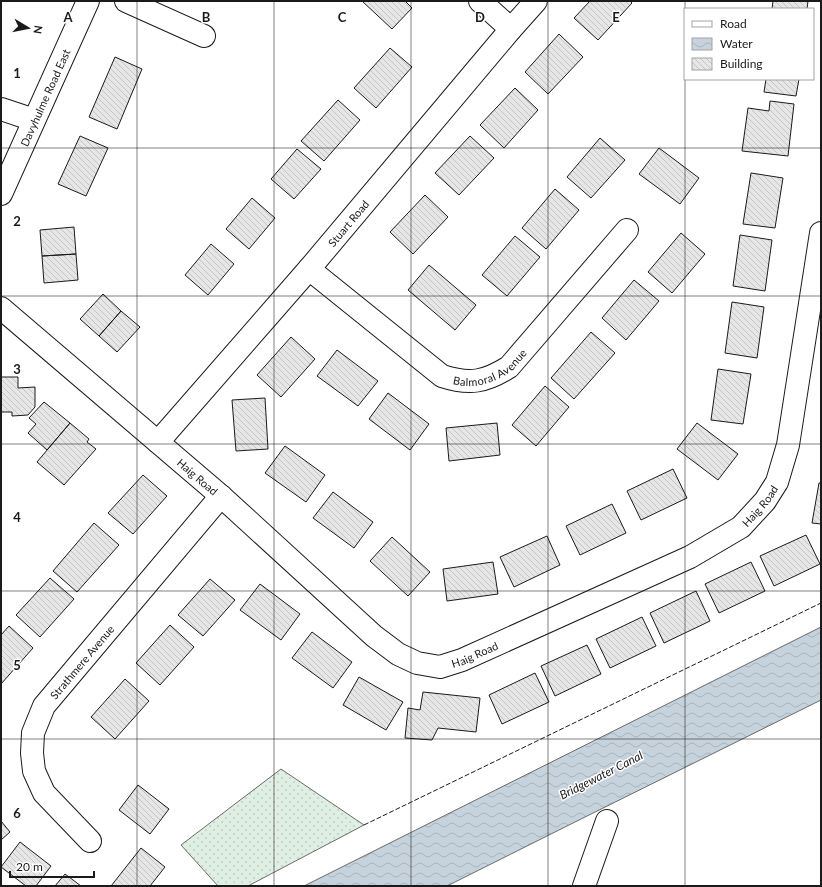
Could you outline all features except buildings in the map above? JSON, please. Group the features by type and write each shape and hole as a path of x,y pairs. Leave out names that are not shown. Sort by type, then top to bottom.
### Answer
{"street":[{"name":"Davyhulme Road East","path":"1,194 88,1"},
{"path":"126,1 204,36"},
{"path":"480,1 511,29"},
{"name":"Stuart Road","path":"158,442 309,269 536,1"},
{"path":"1,109 34,120"},
{"name":"Balmoral Avenue","path":"309,269 442,376 458,381 481,381 496,376 509,367 627,230"},
{"name":"Haig Road","path":"1,308 221,496 374,636 398,654 417,663 440,667 462,660 690,557 741,527 765,501 777,482 788,446 821,233"},
{"name":"Strathmere Avenue","path":"90,841 44,792 34,771 32,753 33,733 44,706 221,496"},
{"path":"584,886 607,822"}],"green space":[{"path":"281,769 364,825 248,886 218,886 181,845"}],"water":[{"name":"Bridgewater Canal","path":"821,627 821,700 447,886 304,886"}],"fence":[{"path":"364,825 821,603"}]}
